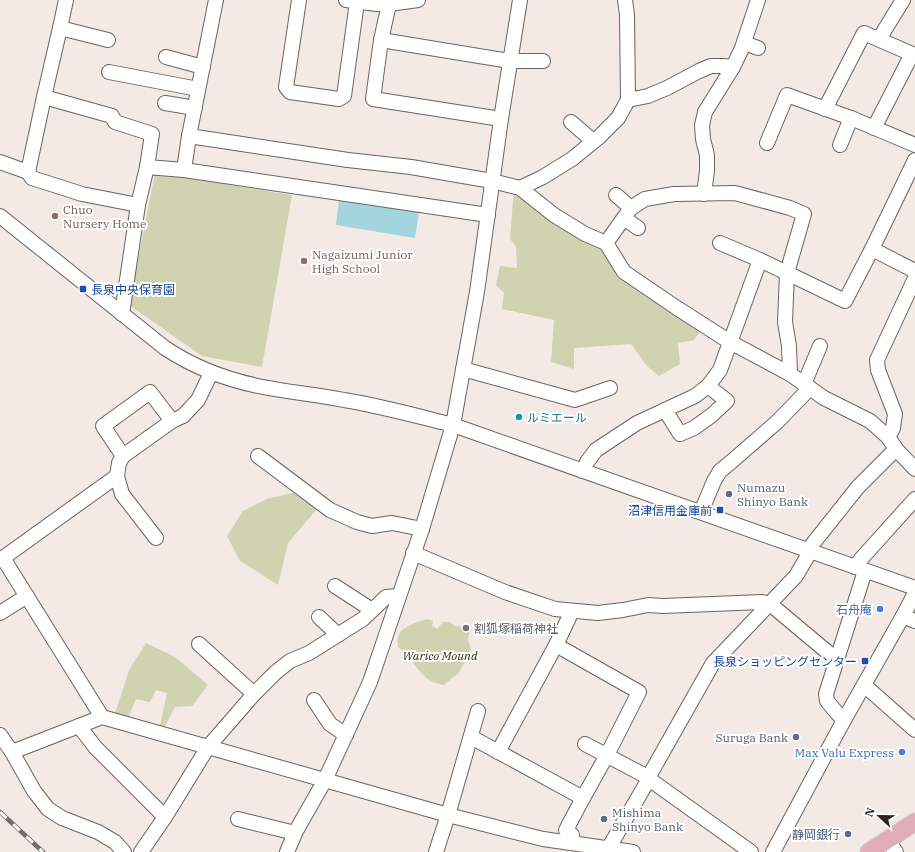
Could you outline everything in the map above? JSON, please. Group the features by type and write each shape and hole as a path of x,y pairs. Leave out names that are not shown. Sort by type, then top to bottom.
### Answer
{"main road":[{"path":"869,852 891,846 915,822"}],"street":[{"path":"28,172 66,0"},
{"path":"184,170 189,136 216,0"},
{"path":"299,0 286,86 290,92 339,99 344,96 356,1 389,4 418,0"},
{"path":"286,852 325,780 370,682 422,529 453,425 477,292 501,118 520,0"},
{"path":"520,188 543,177 572,159 618,118 628,100 627,15 625,0"},
{"path":"704,194 707,172 707,155 703,139 702,125 705,112 733,67 744,43 758,0"},
{"path":"879,39 903,0"},
{"path":"389,4 381,40 373,99 501,118"},
{"path":"60,28 108,40"},
{"path":"824,108 864,32 912,54 910,68 874,128"},
{"path":"381,40 510,61 543,61"},
{"path":"744,43 758,48"},
{"path":"166,57 203,67"},
{"path":"628,100 648,96 684,79 699,70 711,66 733,67"},
{"path":"109,72 198,89"},
{"path":"768,143 787,95 851,118 915,145"},
{"path":"44,97 112,116 115,122 152,134 147,167 138,205 122,314"},
{"path":"164,103 195,108"},
{"path":"840,145 851,118"},
{"path":"571,122 593,141"},
{"path":"189,136 348,160 411,167 492,181 520,188 554,215 585,234 606,243 624,272 730,342 790,374 824,398 870,421 888,437 896,449 915,469"},
{"path":"720,243 760,260 845,301 915,160"},
{"path":"0,162 28,172 32,178 82,194 138,205"},
{"path":"147,167 184,170 488,215"},
{"path":"606,243 627,213 645,199 674,194 735,193 790,208 804,214 787,273 785,322 789,346 790,374"},
{"path":"616,195 638,228"},
{"path":"3,223 31,242 164,348 179,358 211,373 262,387 371,405 453,425 915,588"},
{"path":"872,249 915,271"},
{"path":"583,471 587,462 596,450 637,423 695,396 708,386 720,370 760,260"},
{"path":"888,437 893,428 895,414 878,370 877,360 915,278"},
{"path":"700,512 720,470 777,422 807,386 820,346"},
{"path":"463,369 575,400 610,388"},
{"path":"156,538 122,494 117,476 119,463 123,456 172,421 183,416 198,400 211,373"},
{"path":"665,410 680,434 694,428 712,415 726,401 708,386"},
{"path":"123,456 103,426 150,392 172,421"},
{"path":"612,850 648,778 713,663 796,576 815,542 858,487 896,449"},
{"path":"258,456 330,510 357,522 372,526 392,523 422,529"},
{"path":"102,717 27,596 2,559 117,476"},
{"path":"844,720 826,701 826,694 837,660 860,569 861,559 915,499"},
{"path":"413,553 505,592 555,609 598,613 648,605 663,606 762,602 770,604 837,660"},
{"path":"335,586 372,610"},
{"path":"774,852 864,685 909,619 915,593"},
{"path":"0,613 27,596"},
{"path":"141,852 165,817 208,747 254,694 276,672 290,661 308,654 363,619 386,597 399,596"},
{"path":"498,752 556,645 572,611"},
{"path":"319,617 338,635"},
{"path":"199,644 254,694"},
{"path":"556,645 639,692 566,830 572,835 573,843"},
{"path":"864,685 915,730"},
{"path":"314,700 330,724 346,735"},
{"path":"436,852 478,711"},
{"path":"12,752 102,717 448,815 543,839 573,843 589,849 633,852"},
{"path":"80,726 95,747 165,817"},
{"path":"1,737 12,752 34,791 48,808 62,818 98,832 115,842 124,852"},
{"path":"471,737 583,798"},
{"path":"585,744 642,774 751,852"},
{"path":"238,819 295,833"}],"green space":[{"path":"155,173 292,195 262,367 202,356 129,305"},
{"path":"514,187 603,245 624,276 704,326 694,340 678,343 680,364 659,376 647,366 631,344 574,348 574,369 551,362 554,320 502,309 504,293 496,285 500,266 517,268 516,246 510,239"},
{"path":"296,492 317,509 288,543 278,585 240,561 227,536 243,511 267,499"},
{"name":"Warico Mound","path":"428,619 433,621 432,626 437,629 443,622 450,622 455,626 466,627 470,630 468,640 471,649 465,662 458,674 444,685 426,678 407,655 398,647 398,637 402,630 415,623"},
{"path":"146,643 175,657 208,685 192,706 175,707 164,728 160,726 167,693 156,690 150,702 136,699 128,718 115,714 129,670"}],"water":[{"path":"339,200 419,212 415,238 336,225"}],"railway":[{"path":"0,812 43,852"}],"place":[{"name":"Chuo Nursery Home","path":"55,216"},
{"name":"Nagaizumi Junior High School","path":"304,261"},
{"name":"長泉中央保育園","path":"83,289"},
{"name":"ルミエール","path":"519,417"},
{"name":"Numazu Shinyo Bank","path":"729,494"},
{"name":"沼津信用金庫前","path":"720,510"},
{"name":"石舟庵","path":"880,609"},
{"name":"割狐塚稲荷神社","path":"466,628"},
{"name":"長泉ショッピングセンター","path":"865,661"},
{"name":"Suruga Bank","path":"796,737"},
{"name":"Max Valu Express","path":"902,752"},
{"name":"Mishima Shinyo Bank","path":"604,819"},
{"name":"静岡銀行","path":"848,834"}]}
